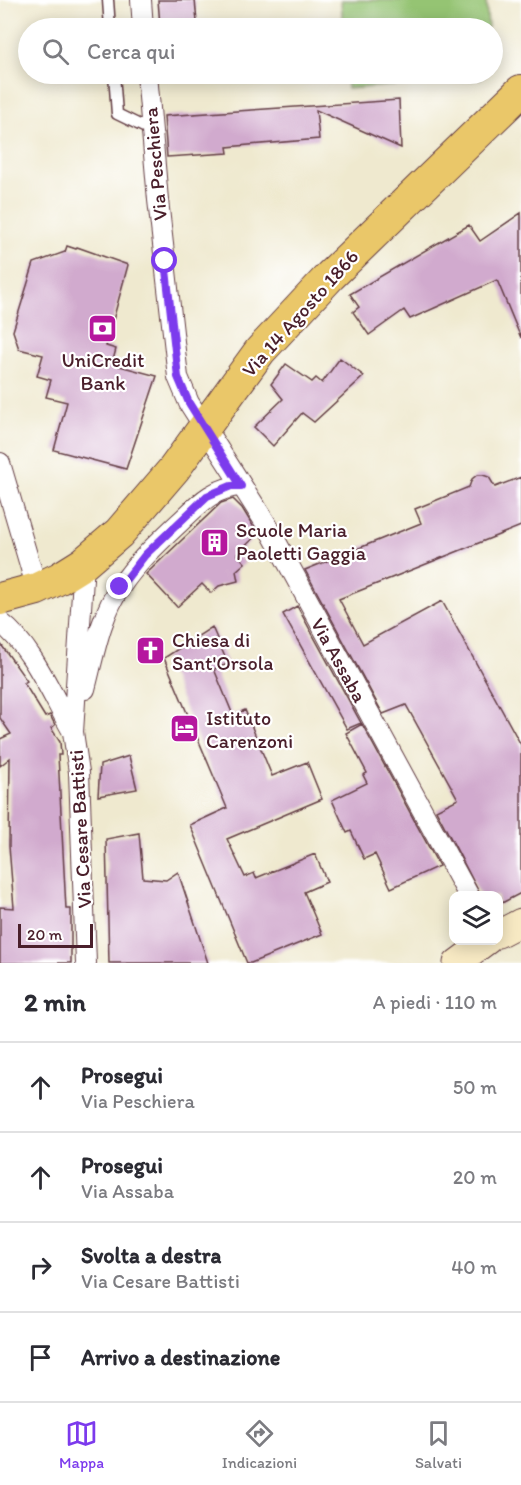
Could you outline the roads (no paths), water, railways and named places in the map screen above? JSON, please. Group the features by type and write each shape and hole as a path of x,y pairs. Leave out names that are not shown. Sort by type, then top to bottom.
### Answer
{"main road":[{"name":"Via 14 Agosto 1866","path":"0,599 37,589 84,563 119,532 174,470 260,351 330,276 521,91"},
{"name":"Via 14 Agosto 1866","path":"0,617 19,606 37,589"}],"street":[{"path":"141,0 142,18"},
{"name":"Via Peschiera","path":"148,84 178,377 189,403 204,427"},
{"name":"Via Assaba","path":"204,427 267,525 466,891"},
{"path":"0,463 37,589"},
{"name":"Via Cesare Battisti","path":"73,732 100,632 120,587 145,555 207,496 231,486 241,486"},
{"name":"Via Cesare Battisti","path":"84,563 73,732 79,772 86,963"},
{"name":"Via Cesare Battisti","path":"0,622 29,653 73,732"},
{"path":"503,931 521,922"},
{"path":"458,963 481,945"}],"lane":[{"path":"108,0 109,18"},
{"path":"115,84 117,114 152,130"}],"place":[{"name":"UniCredit Bank","path":"103,329"},
{"name":"Scuole Maria Paoletti Gaggia","path":"215,542"},
{"name":"Chiesa di Sant'Orsola","path":"151,651"},
{"name":"Istituto Carenzoni","path":"185,729"}]}
